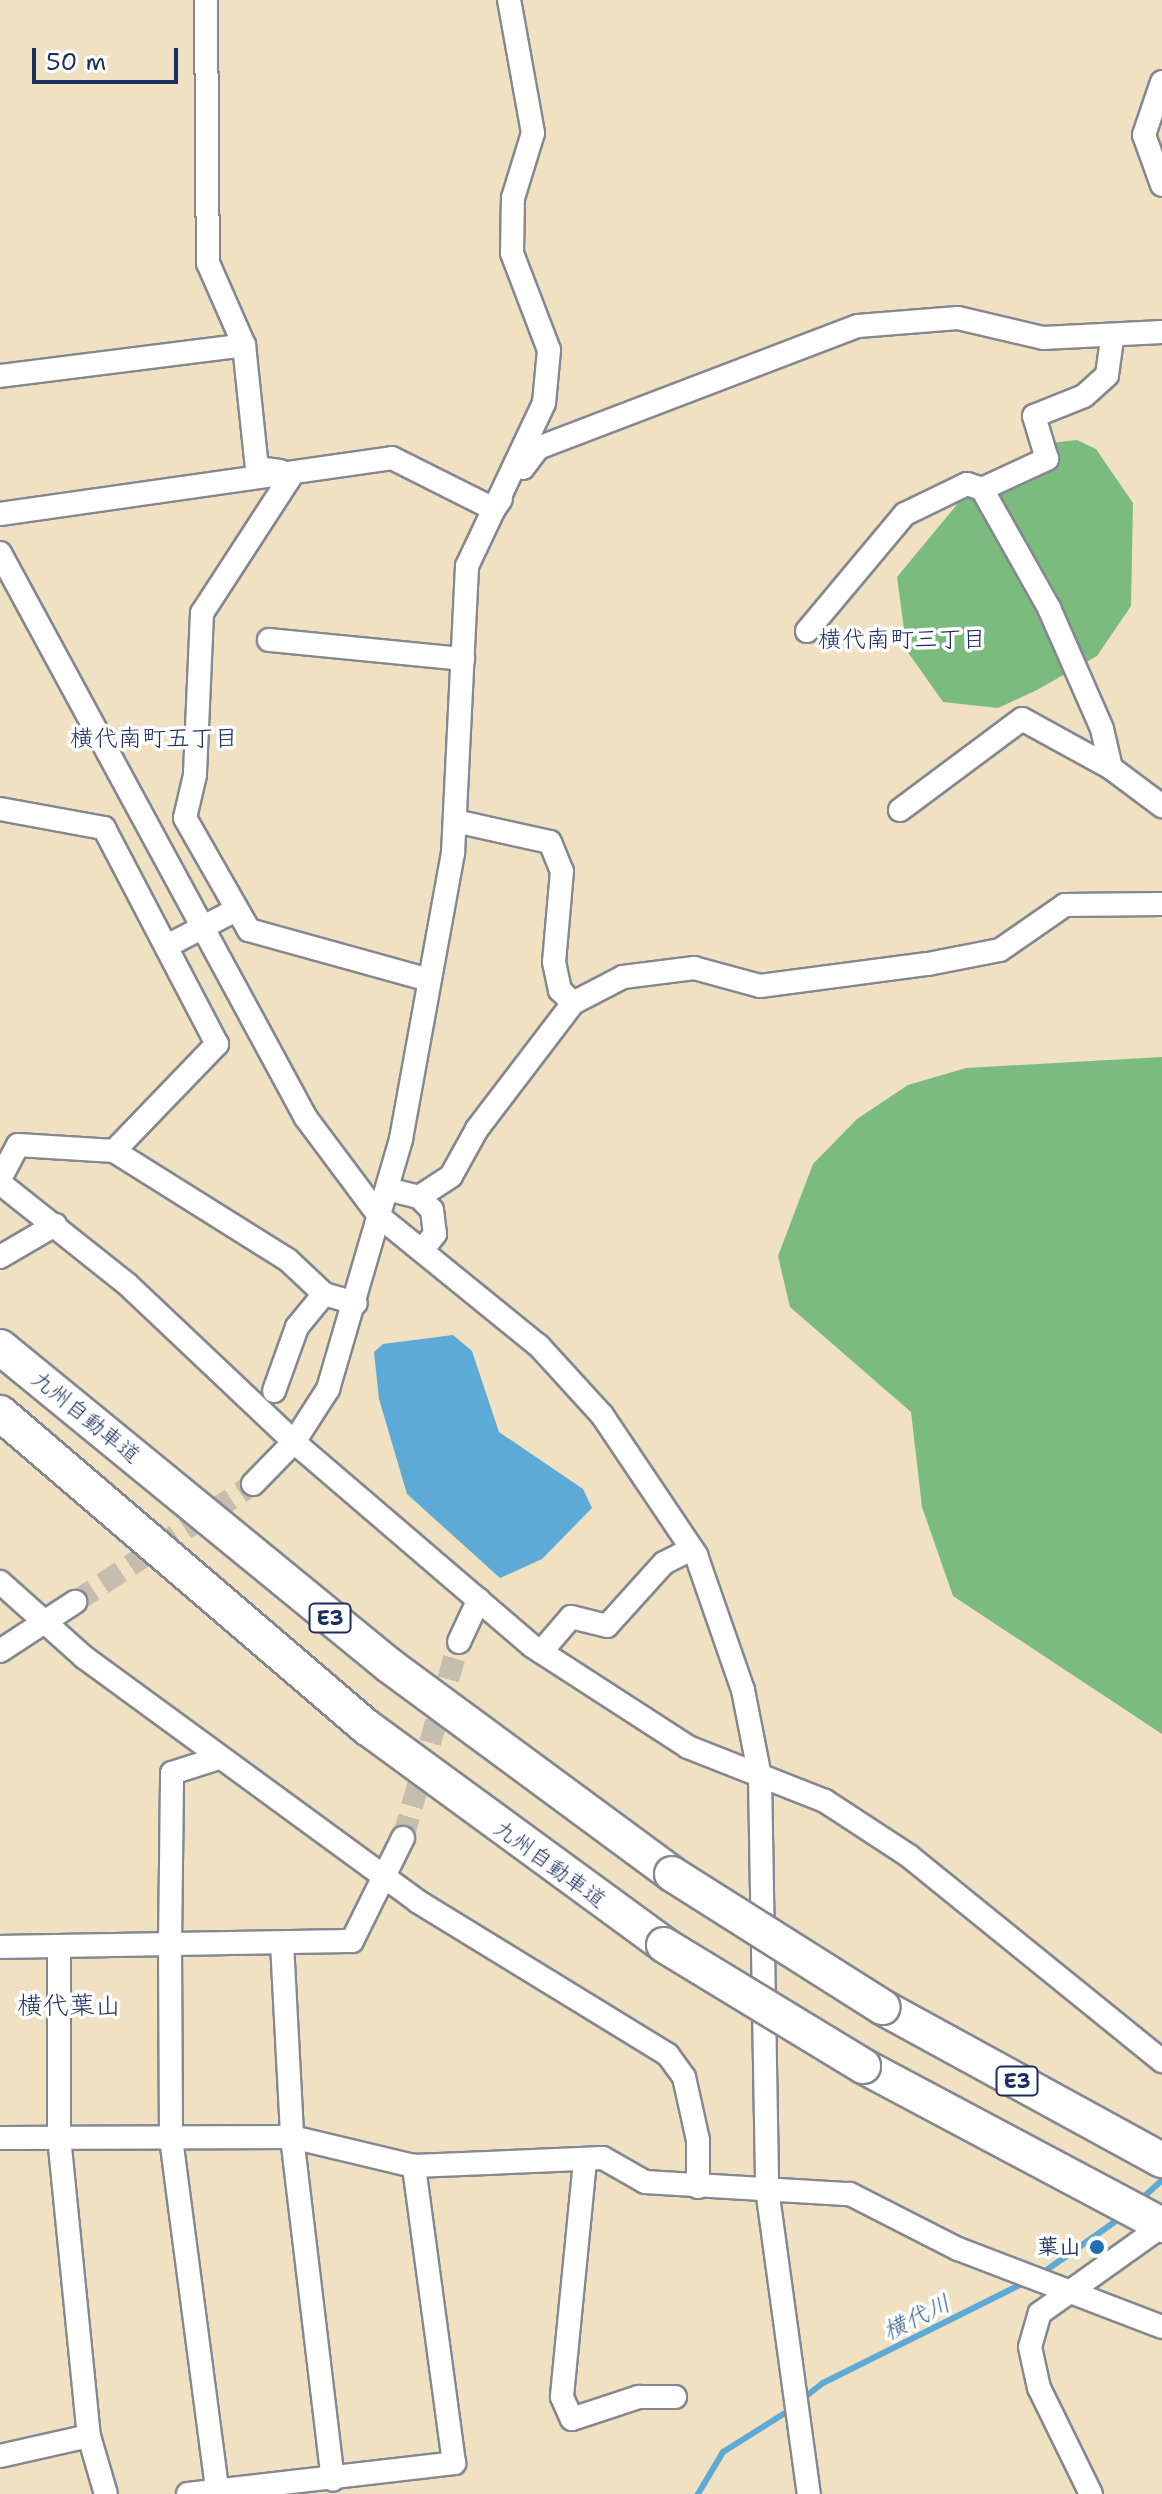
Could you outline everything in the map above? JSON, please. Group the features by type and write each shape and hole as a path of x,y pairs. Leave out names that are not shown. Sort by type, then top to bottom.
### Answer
{"highway":[{"name":"九州自動車道","path":"0,1347 390,1666 672,1874 882,2007 1157,2157"},
{"name":"九州自動車道","path":"0,1413 368,1728 664,1945 863,2066 1097,2194 1162,2225"}],"street":[{"path":"206,0 208,263 244,345 257,468 293,473"},
{"path":"253,1484 294,1442 328,1389 380,1217 455,821 467,566 544,403 549,350 512,253 513,198 533,133 509,0"},
{"path":"1162,82 1144,135 1162,185"},
{"path":"494,509 538,448 858,326 958,318 1043,338 1112,340 1162,332"},
{"path":"982,489 1047,459 1034,416 1084,396 1107,375 1112,340"},
{"path":"0,376 244,345"},
{"path":"0,514 392,458 494,509"},
{"path":"293,473 202,613 195,775 185,818 234,911 249,930 426,979"},
{"path":"807,631 905,514 967,484 982,489 1049,608 1102,729 1111,768"},
{"path":"0,553 306,1118 380,1217 539,1346 602,1415 692,1549 743,1690 760,1777 767,2189 809,2494"},
{"path":"269,640 463,659"},
{"path":"900,810 1022,719 1111,768 1162,806"},
{"path":"0,809 104,828 217,1044 114,1151"},
{"path":"455,821 550,842 562,871 554,962 560,990 573,1003"},
{"path":"419,1197 451,1176 477,1129 573,1003 641,972 694,968 760,986 928,964 1000,950 1065,905 1162,904"},
{"path":"167,946 234,911"},
{"path":"356,1303 324,1294 288,1260 114,1151 18,1145 0,1181 55,1225 294,1442 541,1652 688,1747 825,1801 909,1856 1162,2061"},
{"path":"387,1189 419,1197 432,1210 435,1234 422,1250"},
{"path":"0,1257 55,1225"},
{"path":"274,1391 297,1327 324,1294"},
{"path":"541,1652 571,1617 607,1626 664,1563 692,1549"},
{"path":"0,1582 219,1758 386,1878 512,1965 668,2055 684,2077 698,2140 698,2187"},
{"path":"459,1642 479,1599"},
{"path":"0,1651 75,1602"},
{"path":"217,2488 171,2137 170,1945 172,1773 219,1758"},
{"path":"0,1947 352,1941 386,1878 403,1838"},
{"path":"282,1943 292,2137 333,2480"},
{"path":"59,1948 59,2137 89,2436 106,2494"},
{"path":"0,2138 292,2137 414,2166 603,2158 645,2182 850,2194 958,2249 1068,2288 1162,2327"},
{"path":"585,2161 562,2397 572,2419 639,2397 675,2397"},
{"path":"188,2494 217,2488 333,2480 454,2463 414,2166"},
{"path":"1091,2494 1039,2388 1030,2347 1040,2313 1068,2288 1162,2225"},
{"path":"0,2456 89,2436"}],"green space":[{"path":"1077,440 1096,449 1133,503 1131,606 1097,656 1037,690 998,708 943,702 907,651 897,577 974,484 1050,443"},
{"path":"1162,1057 1162,1734 953,1596 922,1507 911,1412 790,1307 778,1256 813,1164 857,1119 908,1085 966,1068"}],"water":[{"path":"453,1335 472,1351 499,1432 583,1489 592,1508 542,1559 500,1578 407,1494 379,1399 374,1352 383,1344"}],"waterway":[{"name":"横代川","path":"1140,2200 1162,2180"},
{"path":"1041,2274 1123,2216"},
{"name":"横代川","path":"801,2400 823,2383 1028,2281"},
{"name":"横代川","path":"698,2494 723,2452 793,2408"}],"tunnel":[{"path":"75,1602 253,1484"},
{"path":"403,1838 459,1642"}],"place":[{"name":"葉山","path":"1097,2247"}],"district":[{"name":"横代南町三丁目","path":"902,640"},
{"name":"横代南町五丁目","path":"154,739"},
{"name":"横代葉山","path":"69,2005"}]}
